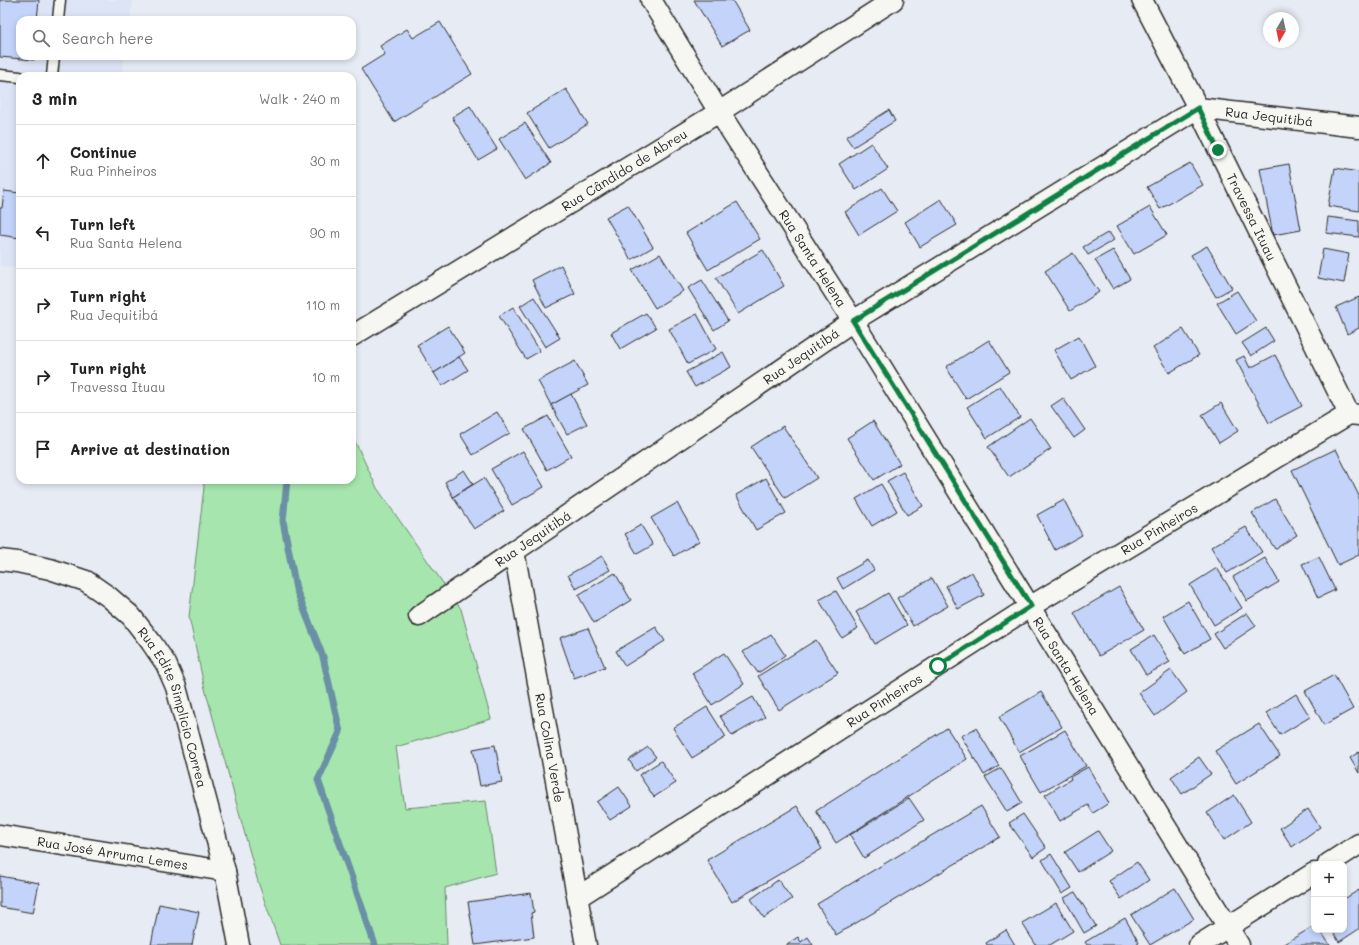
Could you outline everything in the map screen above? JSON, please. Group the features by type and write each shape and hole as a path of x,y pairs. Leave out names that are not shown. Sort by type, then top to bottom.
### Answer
{"street":[{"name":"Rua Santa Helena","path":"651,0 719,112 853,321 1031,606 1239,945"},
{"name":"Rua Cândido de Abreu","path":"356,334 719,112 893,0"},
{"name":"Travessa Ituau","path":"1142,0 1354,415"},
{"name":"Rua Jequitibá","path":"419,616 853,321 1198,108 1359,127"},
{"name":"Rua Pinheiros","path":"578,897 1031,606 1354,415"},
{"name":"Rua Colina Verde","path":"514,551 586,945"},
{"name":"Rua Edite Simplicio Correa","path":"0,560 50,569 86,581 109,597 131,616 166,664 176,687 225,871 239,945"},
{"name":"Rua José Arruma Lemes","path":"0,835 225,871"},
{"path":"1333,861 1359,844"},
{"path":"1199,945 1311,875"}],"lane":[{"path":"58,16 60,0"},
{"path":"52,72 54,60"},
{"path":"0,75 16,76"}],"shaded area":[{"path":"0,0 133,0 131,16 16,16 16,60 123,60 122,72 16,72 16,268 0,266"}],"green space":[{"path":"356,443 377,488 461,609 491,719 396,747 405,808 486,801 496,873 445,888 447,945 280,945 258,882 204,685 189,617 204,484 356,484"}],"building":[{"path":"0,0 39,0 37,16 16,16 16,58 0,57"},
{"path":"694,0 732,0 750,30 722,46"},
{"path":"440,22 472,74 394,122 361,69 385,54 380,46 407,29 413,38"},
{"path":"566,89 588,124 549,148 527,113"},
{"path":"470,106 497,149 478,160 452,117"},
{"path":"889,110 895,121 853,147 846,137"},
{"path":"525,123 551,163 525,180 499,139"},
{"path":"871,143 888,169 856,190 839,164"},
{"path":"1190,163 1203,185 1160,209 1147,187"},
{"path":"1289,164 1301,230 1273,235 1260,169"},
{"path":"1335,168 1359,172 1359,211 1328,206"},
{"path":"882,188 897,211 859,235 845,212"},
{"path":"4,191 16,192 16,237 0,235 0,208 2,208"},
{"path":"941,199 957,225 920,247 905,222"},
{"path":"737,202 760,239 708,270 686,233"},
{"path":"628,205 653,247 631,260 606,217"},
{"path":"1150,207 1167,235 1134,254 1117,226"},
{"path":"1328,217 1359,221 1359,237 1326,233"},
{"path":"1109,232 1114,240 1088,255 1083,247"},
{"path":"1207,246 1232,288 1216,297 1191,255"},
{"path":"1323,249 1349,254 1344,283 1318,278"},
{"path":"763,250 784,286 738,314 716,278"},
{"path":"1113,250 1130,279 1113,289 1095,260"},
{"path":"1073,253 1099,292 1070,311 1045,271"},
{"path":"660,254 683,291 655,308 632,270"},
{"path":"561,265 575,294 546,308 532,280"},
{"path":"702,280 728,321 714,330 688,288"},
{"path":"1237,291 1256,321 1236,334 1217,303"},
{"path":"534,297 560,338 545,347 520,306"},
{"path":"1359,297 1359,328 1347,334 1336,307"},
{"path":"513,307 540,351 526,359 499,316"},
{"path":"646,313 656,328 620,349 611,333"},
{"path":"697,314 716,349 688,364 669,329"},
{"path":"448,326 465,353 434,373 417,345"},
{"path":"1266,328 1274,341 1251,356 1242,343"},
{"path":"1183,329 1199,355 1169,373 1153,348"},
{"path":"1079,336 1095,366 1071,380 1054,350"},
{"path":"989,340 1009,372 966,399 946,367"},
{"path":"723,352 731,367 695,387 686,372"},
{"path":"1275,355 1302,406 1269,423 1236,360 1244,356 1250,368"},
{"path":"459,357 468,370 442,386 434,373"},
{"path":"575,361 588,385 551,405 538,381"},
{"path":"1000,386 1020,417 987,438 967,407"},
{"path":"571,394 587,424 567,434 551,405"},
{"path":"1063,398 1085,430 1074,438 1051,406"},
{"path":"1221,403 1238,431 1219,443 1202,415"},
{"path":"497,412 510,433 473,455 460,434"},
{"path":"548,416 571,456 547,470 524,429"},
{"path":"1030,418 1051,449 1009,477 988,447"},
{"path":"873,421 900,464 874,480 847,438"},
{"path":"783,426 817,478 785,498 751,447"},
{"path":"1336,449 1359,496 1359,555 1338,565 1292,470"},
{"path":"523,451 544,487 512,505 491,469"},
{"path":"464,470 473,484 453,497 445,482"},
{"path":"903,472 923,506 907,515 887,481"},
{"path":"484,478 504,511 474,529 453,497"},
{"path":"766,478 786,513 756,530 736,495"},
{"path":"881,484 897,511 872,526 856,499"},
{"path":"1275,499 1297,535 1275,549 1252,513"},
{"path":"1064,500 1082,535 1055,550 1037,515"},
{"path":"677,503 699,541 674,556 651,518"},
{"path":"641,525 653,545 637,554 625,534"},
{"path":"1246,527 1262,552 1227,573 1211,547"},
{"path":"602,556 610,570 576,589 568,575"},
{"path":"1319,557 1335,590 1318,598 1302,564"},
{"path":"1265,558 1279,582 1247,601 1233,577"},
{"path":"868,560 874,570 843,589 837,578"},
{"path":"1217,568 1242,608 1214,625 1190,585"},
{"path":"972,572 984,595 958,609 946,586"},
{"path":"615,573 631,600 594,623 578,595"},
{"path":"932,578 948,606 913,626 897,598"},
{"path":"1119,587 1144,630 1099,656 1074,613"},
{"path":"836,591 858,628 842,638 819,600"},
{"path":"888,593 907,625 875,644 856,612"},
{"path":"1188,601 1210,639 1185,654 1163,616"},
{"path":"1247,613 1256,626 1223,648 1214,634"},
{"path":"656,627 665,641 625,666 616,651"},
{"path":"588,628 605,667 574,678 560,638"},
{"path":"771,634 785,655 758,673 743,652"},
{"path":"1154,635 1170,662 1146,675 1131,649"},
{"path":"816,640 838,673 779,710 758,676"},
{"path":"724,653 744,684 712,705 692,673"},
{"path":"1171,670 1187,692 1155,716 1139,693"},
{"path":"1334,675 1353,709 1324,725 1305,691"},
{"path":"1041,692 1062,727 1019,752 999,717"},
{"path":"1296,694 1310,717 1280,735 1266,713"},
{"path":"753,697 765,717 732,736 720,716"},
{"path":"707,707 726,737 692,758 673,728"},
{"path":"1259,724 1280,756 1236,784 1215,751"},
{"path":"947,728 967,759 836,843 816,811"},
{"path":"976,728 999,766 984,775 961,736"},
{"path":"1065,730 1086,766 1041,792 1020,756"},
{"path":"495,745 502,782 480,786 473,749"},
{"path":"648,747 656,757 636,771 629,760"},
{"path":"1359,752 1359,773 1350,758"},
{"path":"1199,757 1211,774 1182,794 1171,777"},
{"path":"661,761 676,783 654,797 639,775"},
{"path":"1088,767 1109,803 1093,813 1088,805 1060,821 1045,795 1071,779 1070,777"},
{"path":"1001,768 1022,803 1007,812 985,777"},
{"path":"619,787 632,806 610,820 597,802"},
{"path":"1234,795 1251,822 1224,840 1207,813"},
{"path":"909,798 924,820 864,858 850,835"},
{"path":"797,806 822,849 732,902 707,860"},
{"path":"981,806 1000,837 836,935 817,904"},
{"path":"1308,809 1320,827 1292,847 1280,828"},
{"path":"1023,814 1046,848 1033,857 1009,823"},
{"path":"1098,831 1111,851 1078,872 1065,852"},
{"path":"1051,854 1072,888 1062,894 1042,860"},
{"path":"1137,862 1149,880 1121,899 1109,881"},
{"path":"0,876 39,883 33,913 0,907"},
{"path":"778,880 792,899 764,918 751,899"},
{"path":"1175,888 1194,919 1150,945 1131,915"},
{"path":"1359,890 1359,929 1339,942 1334,933 1347,933 1347,897"},
{"path":"1075,892 1096,926 1084,933 1064,898"},
{"path":"531,893 534,912 531,913 534,937 475,945 468,902"},
{"path":"1056,903 1073,931 1050,945 1036,945 1022,923"},
{"path":"159,904 199,912 192,945 151,945"},
{"path":"1125,918 1139,943 1135,945 1087,945 1085,942"},
{"path":"1311,928 1311,933 1322,933 1330,945 1282,945"},
{"path":"1006,930 1015,945 987,945 986,943"},
{"path":"798,937 801,942 808,937 813,945 787,945"}],"waterway":[{"path":"287,484 283,521 296,589 323,657 340,732 318,780 375,945"}],"route":[{"path":"938,666 1031,606 853,321 1198,108 1218,150"}]}
